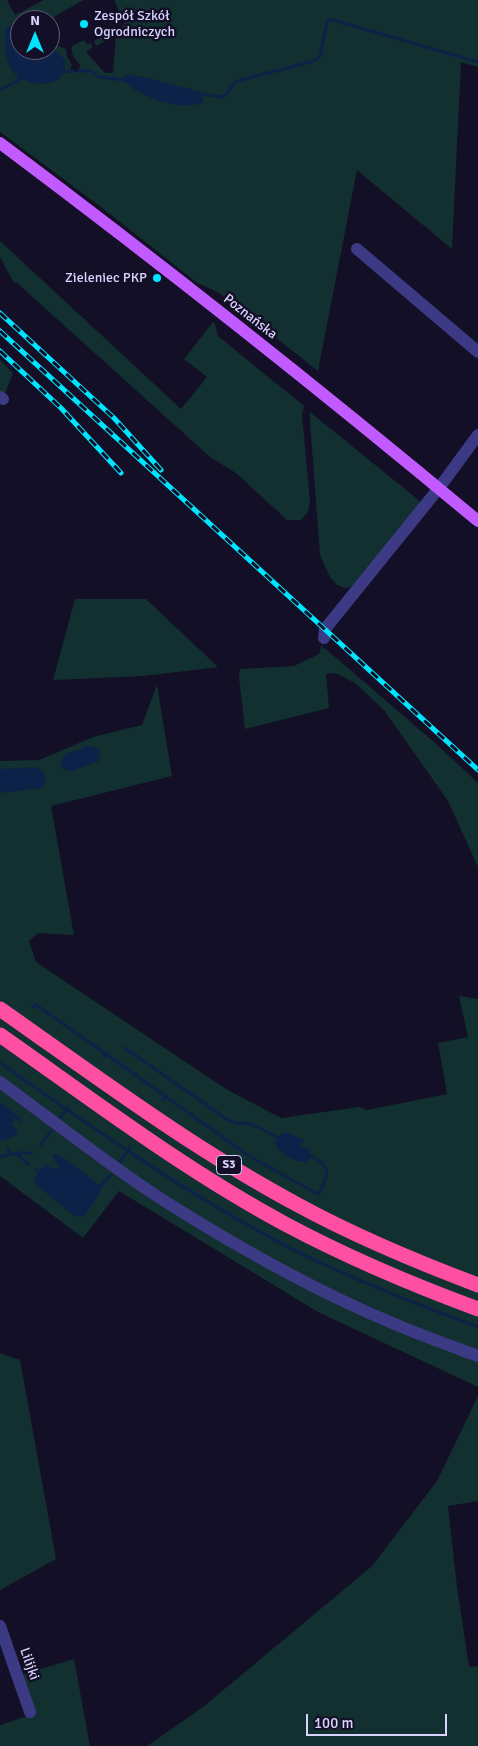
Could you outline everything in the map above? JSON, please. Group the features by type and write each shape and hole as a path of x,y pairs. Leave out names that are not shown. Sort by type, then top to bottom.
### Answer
{"highway":[{"name":"S3","path":"0,1008 155,1117 248,1177 349,1232 437,1270 478,1285"},
{"name":"S3","path":"0,1035 189,1166 287,1225 388,1274 478,1309"}],"main road":[{"name":"Poznańska","path":"0,143 112,227 231,321 478,521"}],"street":[{"path":"357,249 478,352"},
{"path":"324,633 439,488 478,435"},
{"path":"0,1082 115,1167 166,1202 220,1234 333,1296 396,1325 478,1356"},
{"name":"Lilijki","path":"0,1626 30,1712"}],"green space":[{"path":"0,0 7,0 12,10 10,10 10,60 60,60 60,46 66,49 67,56 72,65 70,71 78,72 80,65 73,56 71,47 84,40 87,44 91,43 93,47 86,52 105,73 113,73 116,35 96,46 94,41 125,25 114,0 478,0 478,67 461,62 452,249 357,170 318,371 219,293 196,282 101,207 0,132"},
{"path":"44,0 84,0 60,13 60,10 25,10"},
{"path":"0,241 181,409 207,377 184,359 213,322 218,336 304,406 302,415 310,502 308,512 301,520 287,520 236,473 210,457 16,282 14,283 0,257"},
{"path":"0,360 13,373 3,399 0,397"},
{"path":"310,412 421,502 353,586 345,588 337,585 330,577 320,555"},
{"path":"75,599 146,599 218,667 144,676 53,680"},
{"path":"322,644 323,648 434,742 478,783 478,867 448,801 384,710 355,683 335,673 326,674 329,708 245,729 239,678 240,669 294,666 319,654"},
{"path":"157,685 172,776 51,806 74,935 38,933 29,941 36,962 226,1089 281,1118 359,1107 367,1110 447,1094 438,1043 468,1037 459,996 478,999 478,1387 318,1312 119,1191 83,1238 0,1176 0,761 39,760 93,737 142,725"},
{"path":"0,1353 20,1360 56,1559 0,1590"},
{"path":"478,1396 478,1501 448,1506 457,1587 469,1667 478,1666 478,1746 147,1746 203,1707 372,1566 437,1481"},
{"path":"74,1659 90,1746 0,1746 0,1725 36,1713 23,1674"}],"water":[{"path":"10,26 10,60 60,60 60,55 65,60 65,68 62,75 52,82 39,84 26,81 16,75 7,59 5,46 6,27"},
{"path":"127,75 139,76 202,92 203,102 194,105 184,105 160,101 128,85 122,78"},
{"path":"89,746 100,749 99,761 72,771 62,769 61,761 66,754"},
{"path":"38,767 46,776 43,788 0,793 0,769"},
{"path":"0,1102 21,1118 23,1124 15,1118 11,1124 19,1131 11,1138 0,1141"},
{"path":"282,1133 289,1133 305,1141 301,1142 301,1147 311,1150 311,1156 306,1162 292,1159 279,1150 275,1142"},
{"path":"54,1154 71,1163 101,1188 99,1195 84,1216 73,1215 35,1184 35,1178 45,1164 55,1170 59,1166 52,1156"}],"waterway":[{"path":"200,94 223,97 237,81 314,61 320,55 327,22 330,19 478,62"},
{"path":"59,72 73,71"},
{"path":"78,71 91,71 99,77 125,80"},
{"path":"0,90 24,77"},
{"path":"33,1007 35,1004 106,1054 104,1057"},
{"path":"125,1048 225,1118 235,1123 252,1124 280,1139"},
{"path":"106,1054 165,1096 163,1100"},
{"path":"0,1063 178,1184 252,1228 336,1270 406,1300 478,1327"},
{"path":"165,1096 249,1156 318,1194 325,1181 325,1167 322,1163 308,1155"},
{"path":"60,1118 69,1107"},
{"path":"41,1145 51,1131"},
{"path":"120,1162 130,1147"},
{"path":"8,1149 9,1155"},
{"path":"0,1157 17,1153 31,1153"},
{"path":"17,1154 29,1165"},
{"path":"36,1169 39,1172"},
{"path":"100,1187 111,1175"}],"railway":[{"path":"0,313 114,418 161,470"},
{"path":"0,331 478,770"},
{"path":"0,351 61,408 121,473"}],"place":[{"name":"Zespół Szkół Ogrodniczych","path":"84,24"},
{"name":"Zieleniec PKP","path":"157,278"}]}
